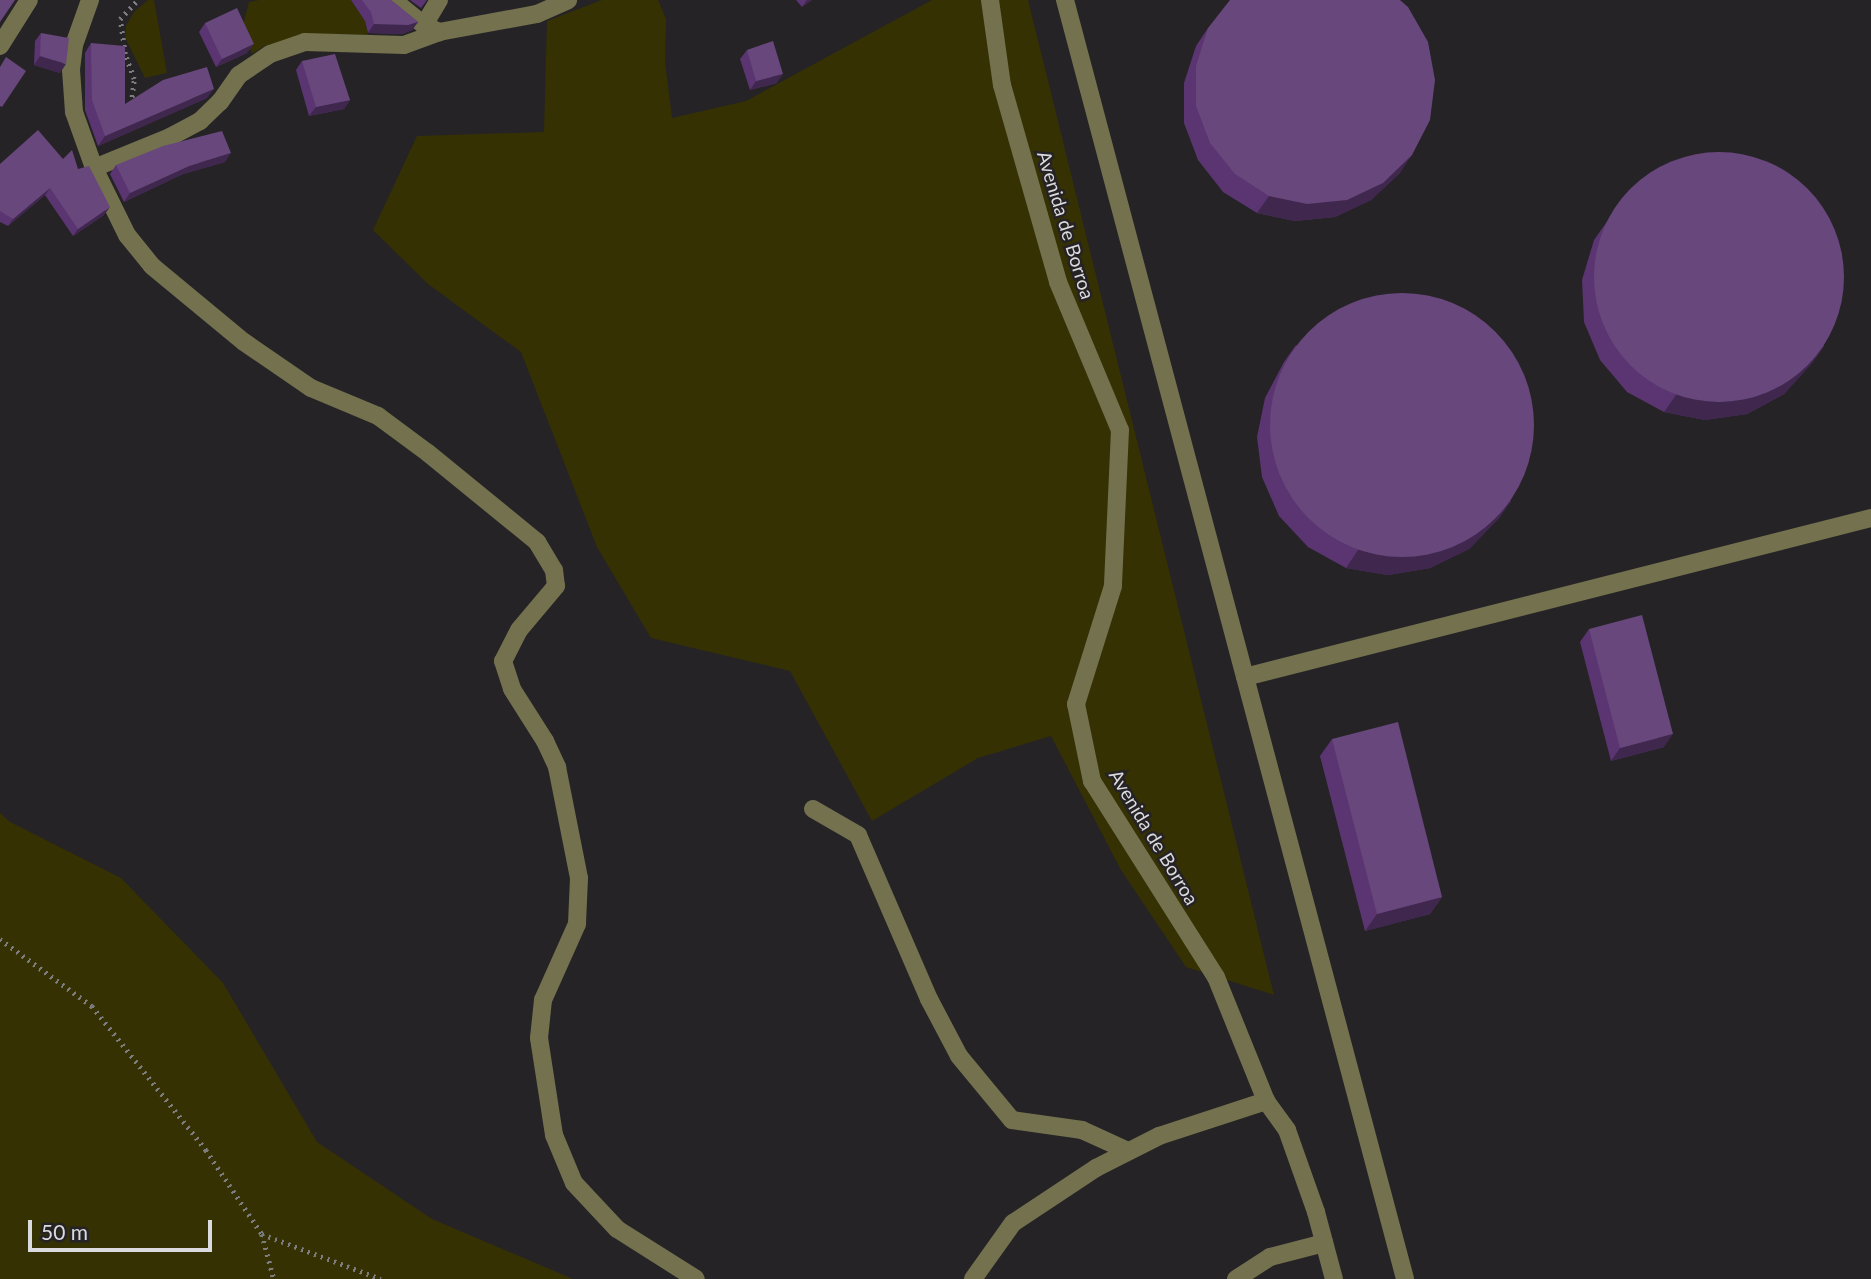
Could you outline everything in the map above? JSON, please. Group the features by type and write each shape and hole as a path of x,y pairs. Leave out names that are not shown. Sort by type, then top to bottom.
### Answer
{"street":[{"path":"0,46 29,0"},
{"path":"90,0 74,44 71,70 74,112 94,168 121,225 152,266 255,350 311,388 378,416 428,453 537,542 554,570 556,586 519,630 503,661 512,689 545,741 556,767 579,877 577,924 543,1000 538,1038 554,1135 574,1183 617,1229 695,1279"},
{"path":"393,0 431,29"},
{"path":"431,29 439,0"},
{"path":"94,168 170,137 200,121 220,102 239,75 270,54 305,42 404,45 431,29 537,14 568,0"},
{"name":"Avenida de Borroa","path":"990,0 1002,85 1058,282 1120,429 1113,586 1076,704 1092,781 1216,977 1266,1101 1287,1130 1334,1279"},
{"path":"1065,0 1405,1279"},
{"path":"1245,677 1871,518"},
{"path":"813,809 858,835 929,999 959,1056 1012,1120 1082,1130 1128,1151"},
{"path":"974,1279 1013,1223 1096,1168 1159,1136 1266,1101"},
{"path":"1236,1279 1270,1257 1324,1243"}],"path":[{"path":"134,113 130,101 134,79 125,54 120,19 138,0"},
{"path":"0,939 92,1006 206,1150 262,1234 274,1279"},
{"path":"262,1234 381,1279"}],"shaded area":[{"path":"148,0 154,0 167,73 145,78 125,37 126,26 134,12"},
{"path":"351,0 365,21 368,35 308,37 264,46 252,54 243,25 249,2"},
{"path":"602,0 658,0 666,19 665,62 672,118 746,101 932,0 1028,0 1274,995 1186,967 1121,870 1051,736 978,758 872,821 790,671 651,638 597,547 521,352 428,284 373,230 417,136 544,132 547,21"},
{"path":"0,813 10,822 121,878 223,983 317,1142 432,1219 573,1279 0,1279"}],"building":[{"path":"0,0 15,0 0,22"},
{"path":"362,0 391,0 418,22 408,25 374,24 371,12"},
{"path":"1230,0 1400,0 1408,7 1428,42 1435,80 1430,120 1412,155 1383,183 1347,200 1307,204 1269,196 1235,174 1210,143 1196,106 1196,66 1208,28"},
{"path":"237,8 254,44 222,59 205,23"},
{"path":"41,33 69,38 66,64 40,56"},
{"path":"773,41 783,74 756,81 747,50"},
{"path":"91,43 125,46 125,104 163,80 207,67 214,89 105,136 92,100"},
{"path":"335,54 350,100 316,107 302,61"},
{"path":"6,57 26,71 2,107 0,67"},
{"path":"38,130 63,159 72,150 78,169 89,166 110,207 78,229 50,188 13,219 0,211 0,164"},
{"path":"222,131 231,153 189,166 130,193 116,165 163,146"},
{"path":"1719,152 1767,162 1788,173 1807,189 1823,208 1834,229 1844,277 1834,325 1823,346 1807,365 1788,381 1767,392 1719,402 1671,392 1650,381 1631,365 1615,346 1604,325 1594,277 1604,229 1615,208 1631,189 1650,173 1671,162"},
{"path":"1402,293 1428,296 1452,303 1495,332 1524,375 1531,399 1534,425 1531,451 1524,475 1495,518 1452,547 1428,554 1402,557 1376,554 1352,547 1309,518 1280,475 1273,451 1270,425 1273,399 1280,375 1309,332 1352,303 1376,296"},
{"path":"1642,615 1673,734 1620,748 1589,629"},
{"path":"1398,722 1442,897 1377,914 1332,739"}]}
